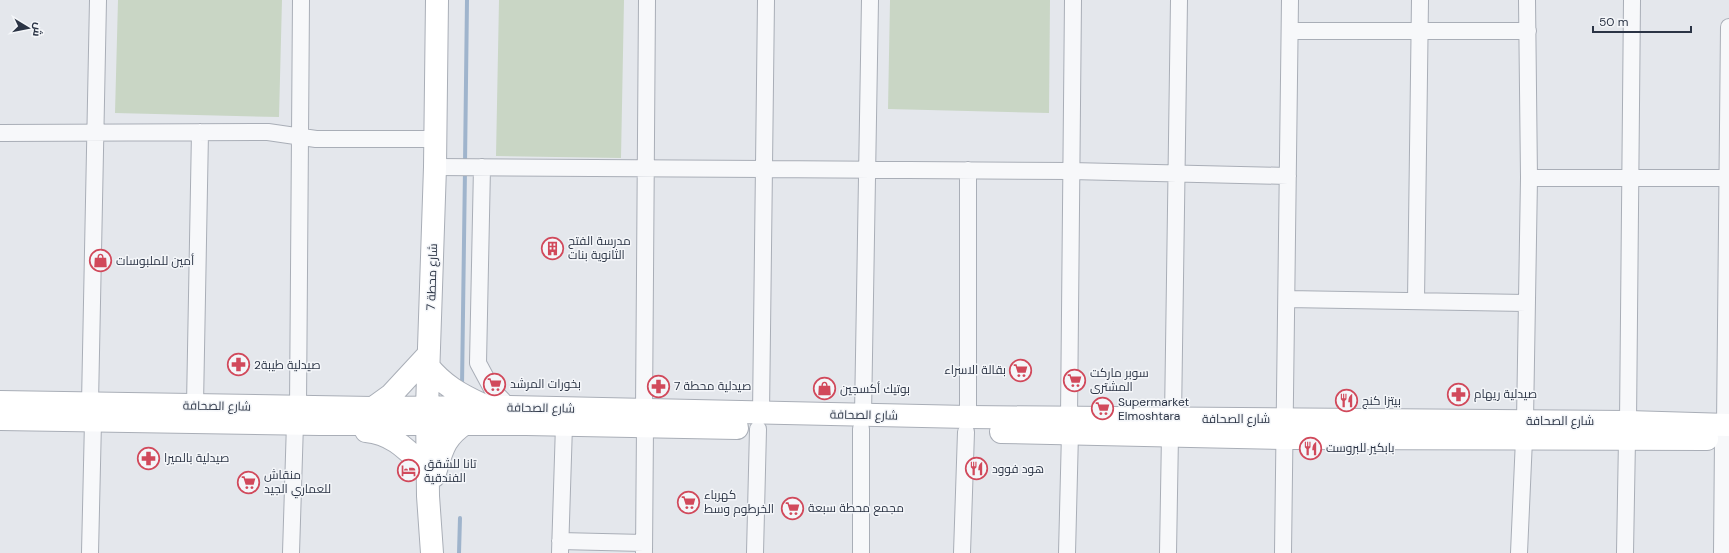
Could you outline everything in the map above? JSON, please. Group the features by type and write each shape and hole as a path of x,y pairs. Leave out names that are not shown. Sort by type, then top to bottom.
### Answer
{"main road":[{"name":"شارع محطة 7","path":"432,553 428,496 427,416 435,166 437,0"},
{"path":"372,408 391,395 428,361 435,376 453,390 487,408"},
{"name":"شارع الصحافة","path":"0,402 92,412 297,415 372,408 466,423 564,424 644,419"},
{"name":"شارع الصحافة","path":"0,419 195,406 297,415 320,424 427,416 487,408 510,407 644,419 1285,429 1628,430 1726,432"},
{"path":"428,496 446,441 456,430 466,423"},
{"path":"320,424 336,429 384,434 400,444 428,470"}],"street":[{"path":"90,553 98,0"},
{"path":"291,553 297,415 301,0"},
{"path":"564,424 560,547 644,548 647,0"},
{"path":"755,553 760,421 766,0"},
{"path":"861,553 870,0"},
{"path":"1067,553 1070,426 1073,0"},
{"path":"1168,553 1172,427 1179,0"},
{"path":"1283,553 1291,31 1290,0"},
{"path":"1416,301 1420,0"},
{"path":"1519,553 1525,430 1529,178 1527,0"},
{"path":"1625,553 1628,430 1632,0"},
{"path":"1722,553 1726,432 1729,27"},
{"path":"1291,31 1528,31"},
{"path":"195,406 200,132"},
{"path":"0,133 96,134 268,132 316,140 435,139"},
{"path":"435,166 1071,171 1288,176"},
{"path":"482,167 478,363 492,389 526,424"},
{"path":"962,553 967,424 968,170"},
{"path":"1529,178 1727,178"},
{"path":"1287,299 1527,303"}],"green space":[{"path":"118,0 282,0 279,117 115,113"},
{"path":"499,0 624,0 621,158 496,156"},
{"path":"890,0 1050,0 1049,113 888,109"}],"waterway":[{"path":"465,164 467,0"},
{"path":"462,386 465,170"},
{"path":"459,553 460,518"}],"place":[{"name":"مدرسة الفتح الثانوية بنات","path":"552,248"},
{"name":"أمين للملبوسات","path":"101,261"},
{"name":"صيدلية طيبة2","path":"238,365"},
{"name":"بقالة الاسراء","path":"1021,370"},
{"name":"سوبر ماركت المشترى","path":"1075,380"},
{"name":"بخورات المرشد","path":"495,384"},
{"name":"صيدلية محطة 7","path":"659,386"},
{"name":"بوتيك أكسجين","path":"824,389"},
{"name":"صيدلية ريهام","path":"1459,394"},
{"name":"بيتزا كنج","path":"1347,401"},
{"name":"Supermarket Elmoshtara","path":"1102,409"},
{"name":"بابكير للبروست","path":"1311,448"},
{"name":"صيدلية بالميرا","path":"149,458"},
{"name":"هود فوود","path":"976,469"},
{"name":"تانا للشقق الفندقية","path":"408,471"},
{"name":"منقاش للعماري الجيد","path":"249,482"},
{"name":"كهرباء الخرطوم وسط","path":"688,502"},
{"name":"مجمع محطة سبعة","path":"792,508"}]}
